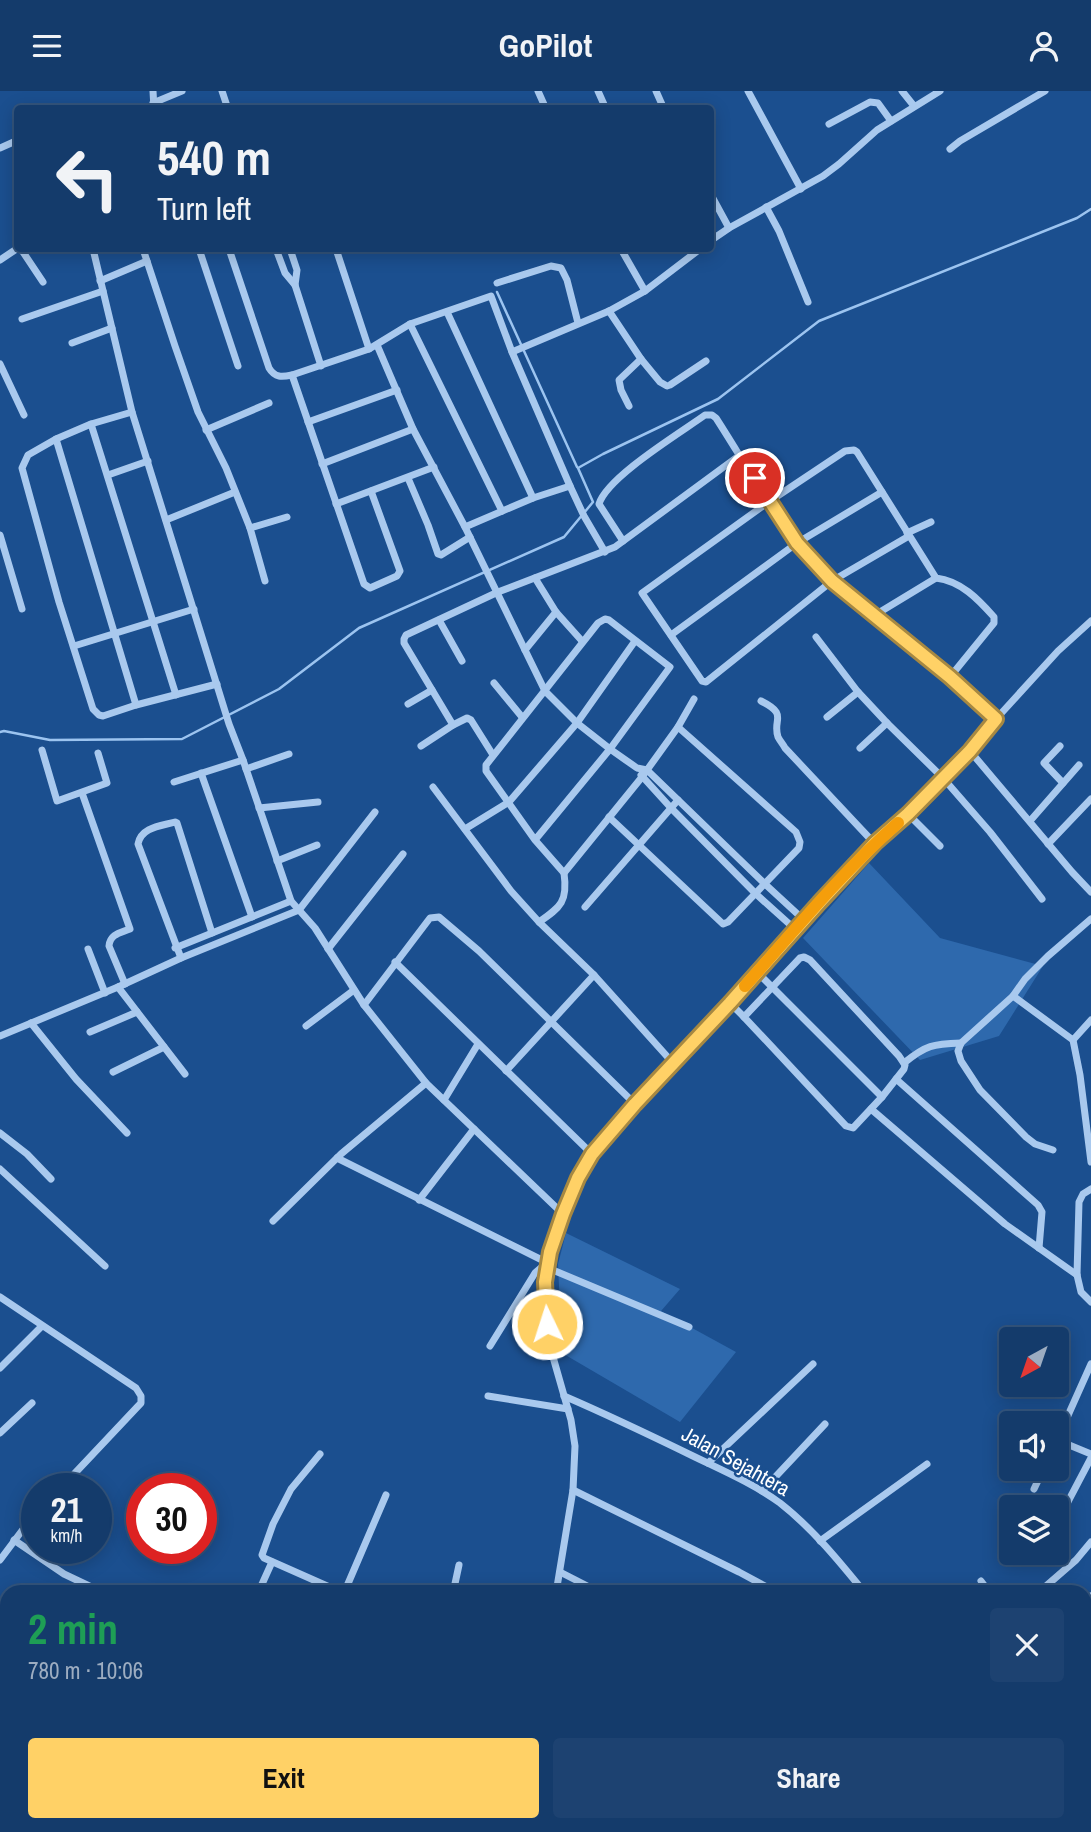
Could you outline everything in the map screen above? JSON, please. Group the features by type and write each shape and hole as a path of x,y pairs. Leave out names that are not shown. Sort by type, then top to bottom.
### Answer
{"street":[{"path":"156,105 182,91"},
{"path":"748,91 801,189"},
{"path":"902,91 914,106"},
{"path":"714,238 801,189 839,164 877,130 940,91"},
{"path":"950,149 1045,91"},
{"path":"829,124 870,102 878,103 891,121"},
{"path":"714,200 729,228"},
{"path":"766,207 779,231 808,302"},
{"path":"22,252 43,282"},
{"path":"94,252 132,412 229,724 291,901 315,928 364,1005 426,1083 563,1214"},
{"path":"145,252 198,412 218,450 250,528 265,581"},
{"path":"200,252 238,366"},
{"path":"230,252 269,369 281,377 292,376 373,347 410,324 491,296 519,349 570,486 603,549"},
{"path":"277,252 285,273 295,285 321,366"},
{"path":"291,252 297,270 295,285"},
{"path":"338,252 373,347 397,390 413,429 466,527 545,691 577,723 678,800 804,920"},
{"path":"623,252 645,291"},
{"path":"519,349 609,311 645,291 688,252"},
{"path":"100,281 147,261"},
{"path":"497,283 551,266 561,268 567,280 578,323"},
{"path":"22,319 103,291"},
{"path":"609,311 641,359 660,382 667,386 706,361"},
{"path":"446,312 533,498"},
{"path":"410,324 502,511"},
{"path":"72,344 112,328"},
{"path":"629,406 619,380 641,359"},
{"path":"0,364 24,415"},
{"path":"292,376 364,584 370,588 397,576 400,571 371,491"},
{"path":"308,422 397,390"},
{"path":"206,430 269,403"},
{"path":"132,412 91,423 56,439 28,455 22,468 59,602 96,713 103,716 217,684"},
{"path":"623,541 599,504 600,500 624,473 705,415 712,415 797,543 832,581 950,677 996,719"},
{"path":"91,423 176,695"},
{"path":"322,464 413,429"},
{"path":"56,439 136,705"},
{"path":"931,522 908,534 832,581 706,682 702,681 642,593 770,501 850,450 858,452 908,534 936,578"},
{"path":"453,725 404,641 406,635 496,589 536,578 623,541 740,455"},
{"path":"108,475 148,461"},
{"path":"336,504 435,467"},
{"path":"408,478 438,554 441,555 470,539"},
{"path":"466,527 533,498 570,486"},
{"path":"166,520 235,492"},
{"path":"671,635 797,543 883,492"},
{"path":"250,528 287,517"},
{"path":"0,535 22,609"},
{"path":"536,578 556,612 582,641"},
{"path":"875,615 936,578 961,587 981,603 995,620 950,677"},
{"path":"74,646 194,609"},
{"path":"525,650 556,612"},
{"path":"535,840 610,749 670,667 605,619 582,641 487,762 486,771 535,840 564,873 566,886 561,904 539,922"},
{"path":"439,620 462,661"},
{"path":"558,1585 573,1490 575,1446 568,1409 551,1350 545,1282 563,1214 578,1178 592,1154 635,1104 804,920 875,843 908,814 970,751 1058,651 1091,621"},
{"path":"816,637 858,692 943,778 990,831 1042,899"},
{"path":"465,829 509,802 577,723 635,641"},
{"path":"494,683 522,717"},
{"path":"408,704 432,690"},
{"path":"827,717 858,692"},
{"path":"564,873 645,773 678,727 694,699"},
{"path":"761,701 777,713 778,736 785,748 875,843"},
{"path":"421,746 463,719 471,720 493,755"},
{"path":"860,748 887,723"},
{"path":"609,817 723,924 756,894 799,848 796,832 678,727"},
{"path":"1060,746 1045,763 1063,783"},
{"path":"42,750 57,801 107,783 98,753"},
{"path":"970,751 1090,890"},
{"path":"174,782 201,773 289,754"},
{"path":"1030,821 1079,765"},
{"path":"201,773 251,917"},
{"path":"645,773 671,808 756,894 796,930"},
{"path":"433,787 512,891 539,922 594,975 673,1063"},
{"path":"82,793 130,929 113,935 109,940 122,985 137,1012 185,1075"},
{"path":"1048,844 1091,799"},
{"path":"585,907 678,800"},
{"path":"259,808 318,801"},
{"path":"0,1037 299,910 375,812"},
{"path":"908,814 940,846"},
{"path":"181,958 138,843 139,837 150,829 177,823 212,933"},
{"path":"277,861 317,845"},
{"path":"328,949 403,854"},
{"path":"176,948 291,901"},
{"path":"364,1005 430,918 439,916 479,951 635,1104"},
{"path":"1053,1150 1035,1144 1026,1137 980,1090 961,1061 958,1051 961,1043 1013,996 1048,956 1091,919"},
{"path":"88,949 105,993"},
{"path":"730,1003 848,1127 854,1127 904,1069 904,1063 807,958 800,958 744,1017"},
{"path":"395,962 592,1154"},
{"path":"757,972 882,1097"},
{"path":"506,1071 594,975"},
{"path":"306,1025 354,990"},
{"path":"1013,996 1073,1040 1088,1126 1091,1162"},
{"path":"90,1032 137,1012"},
{"path":"1073,1040 1091,1020"},
{"path":"31,1023 76,1079 127,1133"},
{"path":"904,1063 931,1045 961,1043"},
{"path":"444,1100 478,1044"},
{"path":"113,1072 164,1047"},
{"path":"1080,1075 1091,1075"},
{"path":"896,1079 1038,1205 1042,1212 1038,1248"},
{"path":"273,1221 337,1158 426,1083"},
{"path":"871,1109 1005,1224 1077,1275"},
{"path":"419,1200 474,1129"},
{"path":"0,1133 27,1154 51,1179"},
{"path":"337,1158 548,1265 689,1327"},
{"path":"0,1168 105,1266"},
{"path":"1091,1189 1083,1194 1079,1202 1077,1275 1080,1292 1091,1302"},
{"path":"489,1346 537,1270 548,1265"},
{"path":"2,1302 136,1388 141,1396 141,1403 75,1473"},
{"path":"0,1368 42,1326"},
{"path":"708,1463 813,1364"},
{"path":"1069,1413 1091,1364"},
{"name":"Jalan Sejahtera","path":"564,1396 762,1490 792,1513 858,1585"},
{"path":"488,1397 568,1409"},
{"path":"0,1433 32,1403"},
{"path":"762,1490 825,1424"},
{"path":"1069,1446 1091,1456 1069,1499"},
{"path":"320,1454 291,1489 273,1524 262,1554 272,1562 325,1585"},
{"path":"820,1541 927,1464"},
{"path":"1034,1489 1038,1481"},
{"path":"573,1490 763,1585"},
{"path":"347,1585 386,1495"},
{"path":"0,1560 21,1532"},
{"path":"14,1540 85,1585"},
{"path":"1047,1585 1076,1560 1091,1542"},
{"path":"262,1585 272,1562"},
{"path":"455,1585 459,1565"},
{"path":"560,1572 585,1585"},
{"path":"981,1581 984,1585"}],"shaded area":[{"path":"869,863 940,938 1043,966 999,1036 920,1060 803,938"},
{"path":"566,1233 680,1289 661,1311 736,1352 680,1422 562,1353 558,1264"}],"waterway":[{"path":"0,732 50,740 182,739 279,689 359,628 564,537 593,502 578,468 718,399 819,321 1077,218 1091,209"},
{"path":"497,292 577,467"}],"slow traffic":[{"path":"745,986 875,843 898,823"}],"route":[{"path":"547,1324 545,1282 550,1252 578,1178 592,1154 819,903 875,843 908,814 970,751 996,719 950,677 814,564 797,543 755,478"}]}
